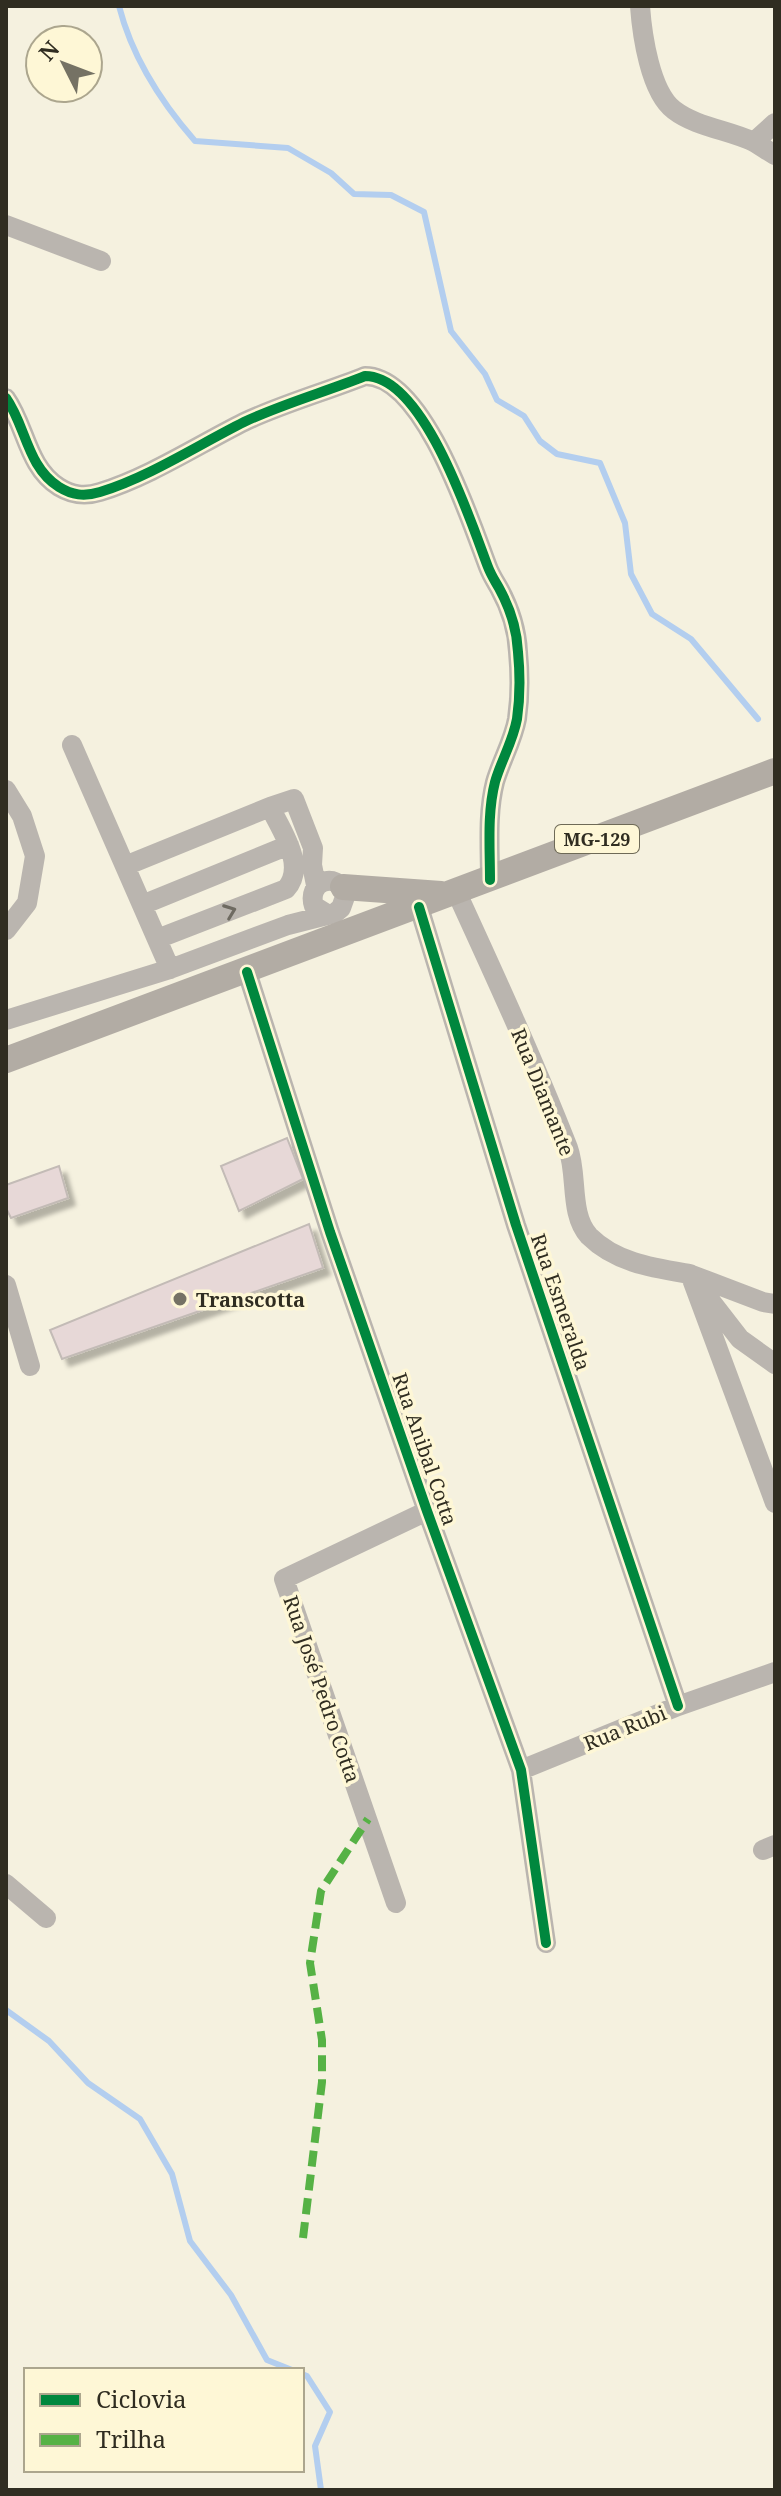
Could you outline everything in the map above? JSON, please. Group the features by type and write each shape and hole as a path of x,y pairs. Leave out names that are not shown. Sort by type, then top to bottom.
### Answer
{"main road":[{"name":"MG-129","path":"8,1059 247,972 775,771"},
{"path":"340,884 452,893"}],"street":[{"path":"640,6 659,92 672,109 692,121 754,142 775,155"},
{"path":"754,142 775,123"},
{"path":"6,225 101,261"},
{"path":"6,398 40,467 55,485 75,495 98,493 186,454 253,418 365,376 377,376 391,383 419,415 436,443 456,484 487,566 511,613 516,635 519,653 517,720 495,783 491,808 490,880"},
{"path":"72,745 170,969"},
{"path":"6,790 22,816 35,856 27,903 6,930"},
{"path":"6,1020 170,969 288,925 327,914 341,908 346,894 328,863 313,848 294,799 125,866"},
{"path":"157,939 286,889 293,874 293,853 270,807"},
{"path":"142,905 289,845"},
{"path":"313,848 314,906 327,914"},
{"path":"288,925 314,892 330,880 340,884"},
{"name":"Rua Diamante","path":"452,893 512,1014 570,1156 583,1228 599,1244 638,1266 690,1274 775,1304"},
{"name":"Rua Esmeralda","path":"419,907 516,1225 678,1706"},
{"name":"Rua Anibal Cotta","path":"247,972 330,1232 521,1770 546,1943"},
{"path":"690,1274 740,1339 775,1364"},
{"path":"690,1274 775,1503"},
{"path":"6,1285 30,1366"},
{"name":"Rua José Pedro Cotta","path":"396,1903 284,1579 427,1511"},
{"name":"Rua Rubi","path":"521,1770 678,1706 775,1672"},
{"path":"6,1884 46,1918"}],"building":[{"path":"287,1138 303,1179 239,1211 221,1166"},
{"path":"59,1166 68,1198 11,1218 6,1208 6,1185"},
{"name":"Transcotta","path":"309,1224 323,1268 62,1359 50,1330"}],"waterway":[{"path":"119,6 131,43 149,78 195,141 288,148 331,173 354,194 391,195 424,212 451,331 485,374 497,400 524,416 540,441 557,454 600,463 625,523 631,574 652,614 691,639 758,719"},
{"path":"6,2010 49,2041 88,2083 140,2119 172,2174 190,2241 231,2295 267,2360 287,2368"},
{"path":"304,2375 330,2412 315,2446 321,2490"}],"marked path":[{"path":"303,2238 322,2082 322,2040 310,1963 321,1891 368,1819"}],"cycle path":[{"path":"6,398 40,469 59,487 83,495 137,478 244,422 365,376 386,382 407,399 425,424 457,486 489,570 506,603 516,636 518,711 513,735 492,794 490,880"},
{"path":"419,907 516,1225 678,1706"},
{"path":"247,972 330,1232 521,1770 546,1943"}],"place":[{"name":"Transcotta","path":"180,1299"}]}
